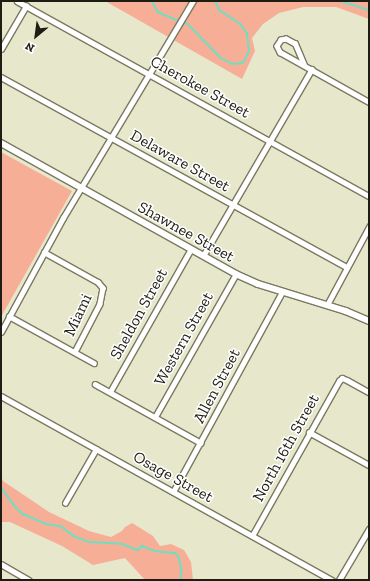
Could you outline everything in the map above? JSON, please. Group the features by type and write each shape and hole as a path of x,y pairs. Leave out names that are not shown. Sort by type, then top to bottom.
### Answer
{"street":[{"name":"Cherokee Street","path":"17,1 271,140 369,196"},
{"path":"1,332 62,218 82,188 193,1"},
{"path":"1,49 26,6"},
{"path":"304,65 295,44 286,39 278,42 277,46 280,52 369,102"},
{"path":"203,256 312,69"},
{"name":"Delaware Street","path":"1,76 347,267"},
{"name":"Shawnee Street","path":"1,143 236,274 282,292 326,305 369,321"},
{"path":"326,305 369,227"},
{"name":"Sheldon Street","path":"110,392 190,249"},
{"name":"Miami","path":"44,252 98,282 103,288 100,304 75,352"},
{"name":"Western Street","path":"155,418 236,274"},
{"name":"Allen Street","path":"173,492 282,292"},
{"path":"9,316 94,363"},
{"name":"North 16th Street","path":"252,536 339,381 342,378 369,392"},
{"path":"95,384 201,443"},
{"name":"Osage Street","path":"1,396 332,580"},
{"path":"309,432 369,465"},
{"path":"65,503 96,449"},
{"path":"340,580 369,529"},
{"path":"1,564 29,580"}],"shaded area":[{"path":"105,1 369,1 369,19 336,7 303,7 279,13 263,24 252,38 255,51 242,79"},
{"path":"1,152 72,191 1,317"},
{"path":"1,476 3,481 49,512 89,531 111,537 132,523 153,536 160,546 171,544 184,550 191,562 193,580 145,580 125,558 93,565 62,546 10,522 1,522"}],"waterway":[{"path":"152,1 158,12 179,21"},
{"path":"183,22 188,24 221,58 233,64 243,63 249,51 247,34 241,25 219,10 215,1"},
{"path":"341,1 369,10"},
{"path":"1,487 14,505 23,514 46,524 61,526 74,536 89,542 122,544 138,550 142,546 155,551 175,553 179,557 182,570 181,580"}]}
